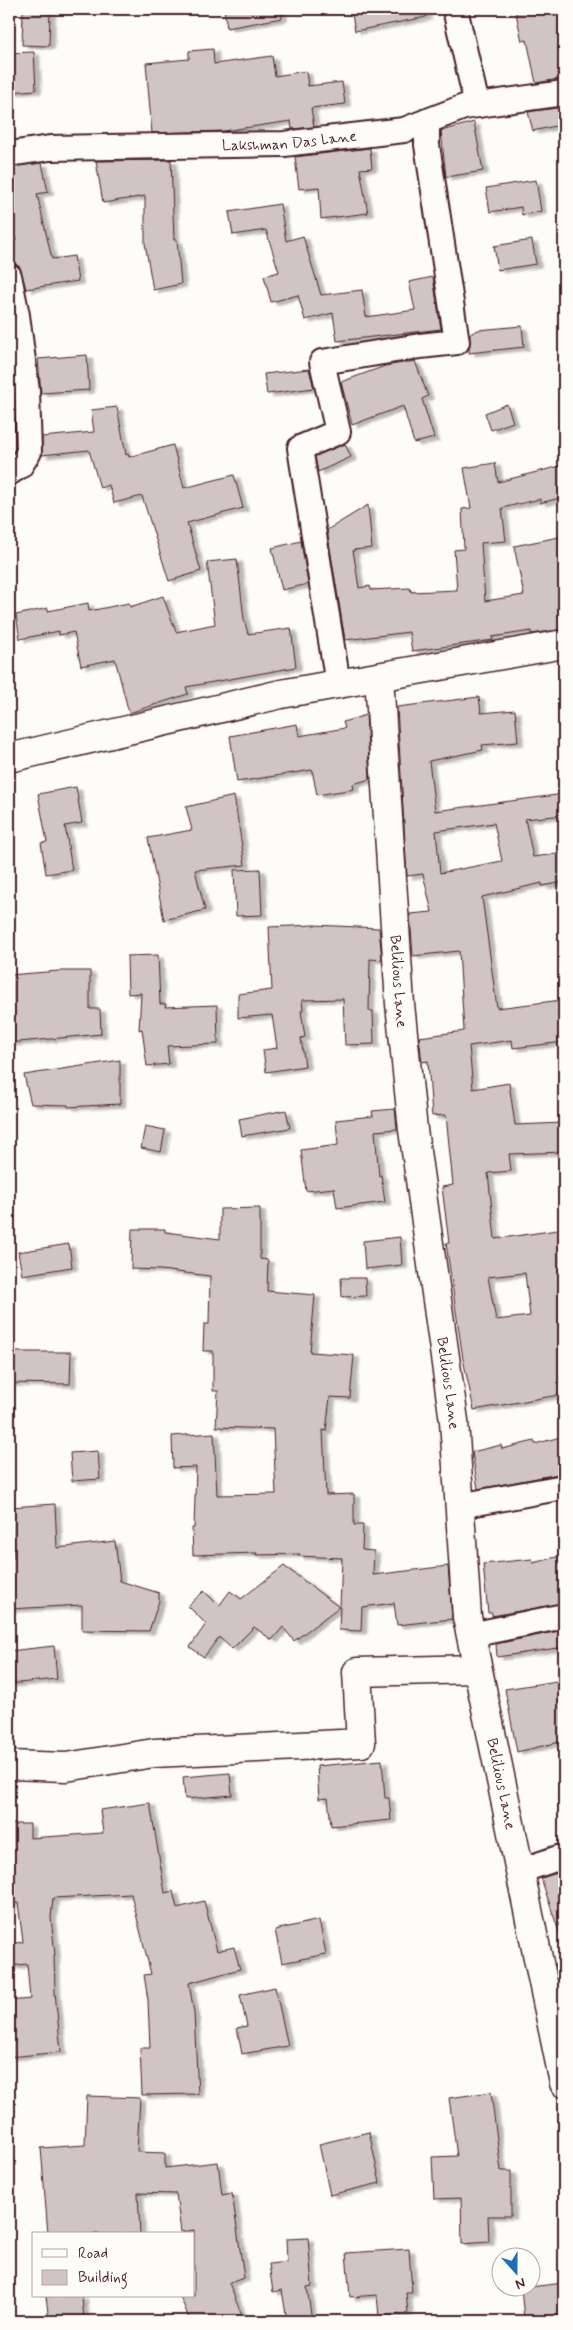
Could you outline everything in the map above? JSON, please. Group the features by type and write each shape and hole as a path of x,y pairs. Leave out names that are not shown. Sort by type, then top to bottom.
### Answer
{"street":[{"path":"455,9 477,105"},
{"name":"Lakshman Das Lane","path":"9,154 50,148 284,144 404,130 464,107 564,93"},
{"path":"338,684 300,448 338,432 322,362 457,342 427,145 427,121"},
{"path":"9,276 17,315 26,391 30,452 20,466 9,473"},
{"path":"9,758 281,694 564,644"},
{"name":"Belilious Lane","path":"379,677 400,1004 412,1130 454,1421 467,1617 564,2083"},
{"path":"459,1506 564,1487"},
{"path":"470,1635 564,1616"},
{"path":"9,1765 66,1767 154,1752 361,1743 357,1672 477,1668"},
{"path":"520,1871 564,1856"}],"building":[{"path":"23,9 50,9 49,46 22,45"},
{"path":"224,9 281,9 282,18 227,28"},
{"path":"351,9 425,9 426,17 355,31"},
{"path":"515,9 564,9 564,78 536,83 527,40 522,41"},
{"path":"213,49 214,64 272,56 275,76 306,71 308,86 342,82 345,104 311,108 314,127 292,129 291,121 224,131 152,133 146,63 189,59 189,51"},
{"path":"34,52 36,90 9,92 9,53"},
{"path":"564,107 564,124 533,131 528,112"},
{"path":"474,122 483,171 446,177 441,131"},
{"path":"370,148 372,168 360,169 368,213 321,219 319,187 299,189 295,157"},
{"path":"171,160 174,240 177,240 181,284 153,290 145,243 145,196 103,203 96,161"},
{"path":"42,163 48,192 37,194 52,259 74,256 78,281 26,289 20,267 9,263 9,242 16,241 9,208 9,167"},
{"path":"536,180 541,211 522,215 521,207 490,212 486,188"},
{"path":"280,204 286,241 303,236 321,295 362,290 366,317 415,310 409,282 433,277 441,329 337,341 333,313 305,320 298,295 271,302 264,276 279,272 266,230 233,235 229,212"},
{"path":"532,240 536,264 498,270 494,246"},
{"path":"522,326 524,347 469,353 470,334 478,330"},
{"path":"87,355 89,390 41,393 38,359"},
{"path":"415,361 428,396 422,399 434,438 414,443 403,406 352,425 341,382 385,366"},
{"path":"309,369 314,388 267,394 264,374"},
{"path":"507,404 513,422 491,430 485,413"},
{"path":"117,407 126,455 128,454 129,457 173,445 184,488 234,475 243,508 187,523 201,571 169,581 142,496 114,503 109,485 100,488 89,450 42,455 42,437 94,432 91,410"},
{"path":"345,444 351,457 318,472 315,456"},
{"path":"495,463 498,482 564,465 564,497 540,503 540,499 502,508 506,541 481,543 485,601 524,595 514,546 564,536 564,629 531,634 531,631 492,637 493,640 412,651 409,632 345,640 327,530 368,505 372,548 353,550 359,588 370,586 371,590 410,588 411,592 457,590 454,550 464,549 462,509 471,508 464,468"},
{"path":"301,541 308,584 282,590 272,548"},
{"path":"237,559 244,619 248,634 291,628 296,667 186,687 188,694 129,713 115,659 81,666 74,632 59,635 59,631 20,639 16,615 48,608 48,611 88,603 89,611 129,603 130,607 163,596 176,632 215,624 207,562"},
{"path":"479,697 481,713 515,710 518,742 482,745 483,750 429,761 435,811 564,794 564,815 525,819 533,857 564,853 564,882 542,886 542,883 482,897 497,1008 562,1000 564,1042 513,1048 512,1040 469,1046 473,1089 509,1083 515,1125 564,1123 564,1152 509,1154 511,1171 488,1173 495,1239 564,1229 564,1394 474,1410 463,1359 446,1243 449,1243 442,1187 453,1185 446,1115 432,1116 428,1061 422,1062 419,1037 464,1031 459,951 413,956 410,914 432,912 423,874 407,876 397,707","holes":["494,823 502,861 440,873 436,831","525,1273 530,1316 496,1320 488,1277"]},
{"path":"366,715 370,779 353,784 354,789 317,795 312,770 237,782 230,736 297,724 299,736 345,728 343,722"},
{"path":"76,787 82,823 65,826 72,870 46,874 41,843 47,842 38,794"},
{"path":"234,796 245,865 195,870 205,910 164,920 148,838 192,830 186,807"},
{"path":"260,869 262,915 236,916 234,870"},
{"path":"314,925 379,928 382,960 370,959 369,1011 373,1011 374,1044 345,1045 343,999 302,1000 303,1011 301,1011 305,1037 301,1038 305,1066 266,1072 263,1050 277,1048 272,1015 238,1018 238,994 272,990 269,927"},
{"path":"158,955 160,1004 166,1004 165,1007 217,1005 218,1044 167,1046 169,1064 147,1066 142,1029 139,1030 141,993 128,994 127,956"},
{"path":"59,971 90,971 90,1009 100,1009 101,1034 9,1043 9,975"},
{"path":"120,1060 120,1104 68,1107 68,1105 31,1104 24,1075"},
{"path":"395,1109 397,1129 375,1131 379,1176 381,1175 385,1202 337,1208 334,1188 306,1191 301,1150 338,1145 336,1120 373,1116 372,1111"},
{"path":"286,1110 290,1128 242,1136 239,1119"},
{"path":"145,1126 165,1130 161,1152 141,1148"},
{"path":"260,1208 260,1259 268,1260 267,1291 315,1295 310,1352 354,1355 350,1398 330,1397 326,1431 323,1430 326,1495 354,1494 354,1525 363,1525 362,1550 374,1551 373,1575 448,1566 452,1619 397,1625 394,1603 362,1607 361,1631 339,1630 342,1558 298,1556 300,1554 256,1555 257,1553 193,1555 192,1528 194,1528 196,1467 173,1468 172,1436 214,1433 217,1495 276,1494 273,1429 216,1427 218,1391 213,1391 213,1351 203,1351 204,1324 209,1324 210,1276 161,1270 131,1269 132,1229 165,1229 165,1232 220,1239 220,1209"},
{"path":"400,1237 402,1265 365,1269 363,1241"},
{"path":"69,1244 72,1267 22,1275 18,1252"},
{"path":"341,1278 365,1278 366,1296 342,1297"},
{"path":"9,1352 71,1352 70,1384 9,1383"},
{"path":"564,1436 564,1473 478,1489 472,1452 501,1445 502,1449 534,1441 535,1444"},
{"path":"98,1451 100,1479 72,1481 70,1453"},
{"path":"55,1504 57,1548 115,1541 120,1581 159,1593 159,1601 149,1631 82,1630 82,1605 10,1609 9,1587 12,1587 10,1558 14,1558 10,1507"},
{"path":"564,1555 564,1603 492,1616 492,1613 488,1613 483,1564 532,1559 533,1563"},
{"path":"284,1566 339,1607 294,1641 283,1627 272,1640 254,1627 232,1649 219,1637 204,1657 190,1647 206,1624 188,1606 204,1591 219,1606 230,1591 241,1599"},
{"path":"564,1630 564,1647 497,1657 496,1644"},
{"path":"54,1646 57,1679 9,1684 9,1651"},
{"path":"564,1680 564,1741 517,1752 505,1689"},
{"path":"382,1760 385,1798 389,1798 391,1820 331,1826 328,1798 319,1799 317,1766"},
{"path":"230,1773 232,1795 185,1799 183,1777"},
{"path":"150,1803 165,1893 173,1891 177,1908 204,1901 217,1951 234,1947 240,1969 189,1983 194,2013 198,2094 142,2095 140,2048 150,2048 148,2000 144,1975 151,1974 131,1894 53,1898 51,1918 55,1955 55,1992 61,2052 9,2057 9,2001 30,1999 27,1964 9,1966 9,1944 23,1942 18,1903 9,1903 9,1824 30,1824 30,1838 103,1833 100,1810"},
{"path":"564,1871 564,1937 561,1938 541,1878"},
{"path":"319,1920 326,1954 282,1963 275,1930"},
{"path":"275,1987 288,2046 242,2054 237,2028 247,2026 240,1995"},
{"path":"491,2092 501,2171 511,2171 511,2216 488,2216 489,2242 462,2244 461,2198 434,2199 432,2157 457,2156 449,2098"},
{"path":"87,2096 140,2098 137,2152 165,2153 165,2168 218,2162 222,2195 232,2193 244,2278 229,2283 244,2321 190,2321 181,2298 195,2298 195,2232 194,2230 181,2232 176,2194 138,2193 140,2232 48,2232 41,2148 85,2145"},
{"path":"369,2132 380,2183 330,2195 319,2144"},
{"path":"308,2238 312,2286 307,2287 312,2321 287,2321 282,2290 273,2292 269,2264 287,2262 286,2239"},
{"path":"409,2249 412,2293 406,2293 408,2313 379,2317 377,2295 350,2297 346,2253"},
{"path":"564,2283 564,2315 524,2319 522,2298 540,2298 540,2286"},
{"path":"46,2298 82,2298 84,2321 49,2321"}]}
